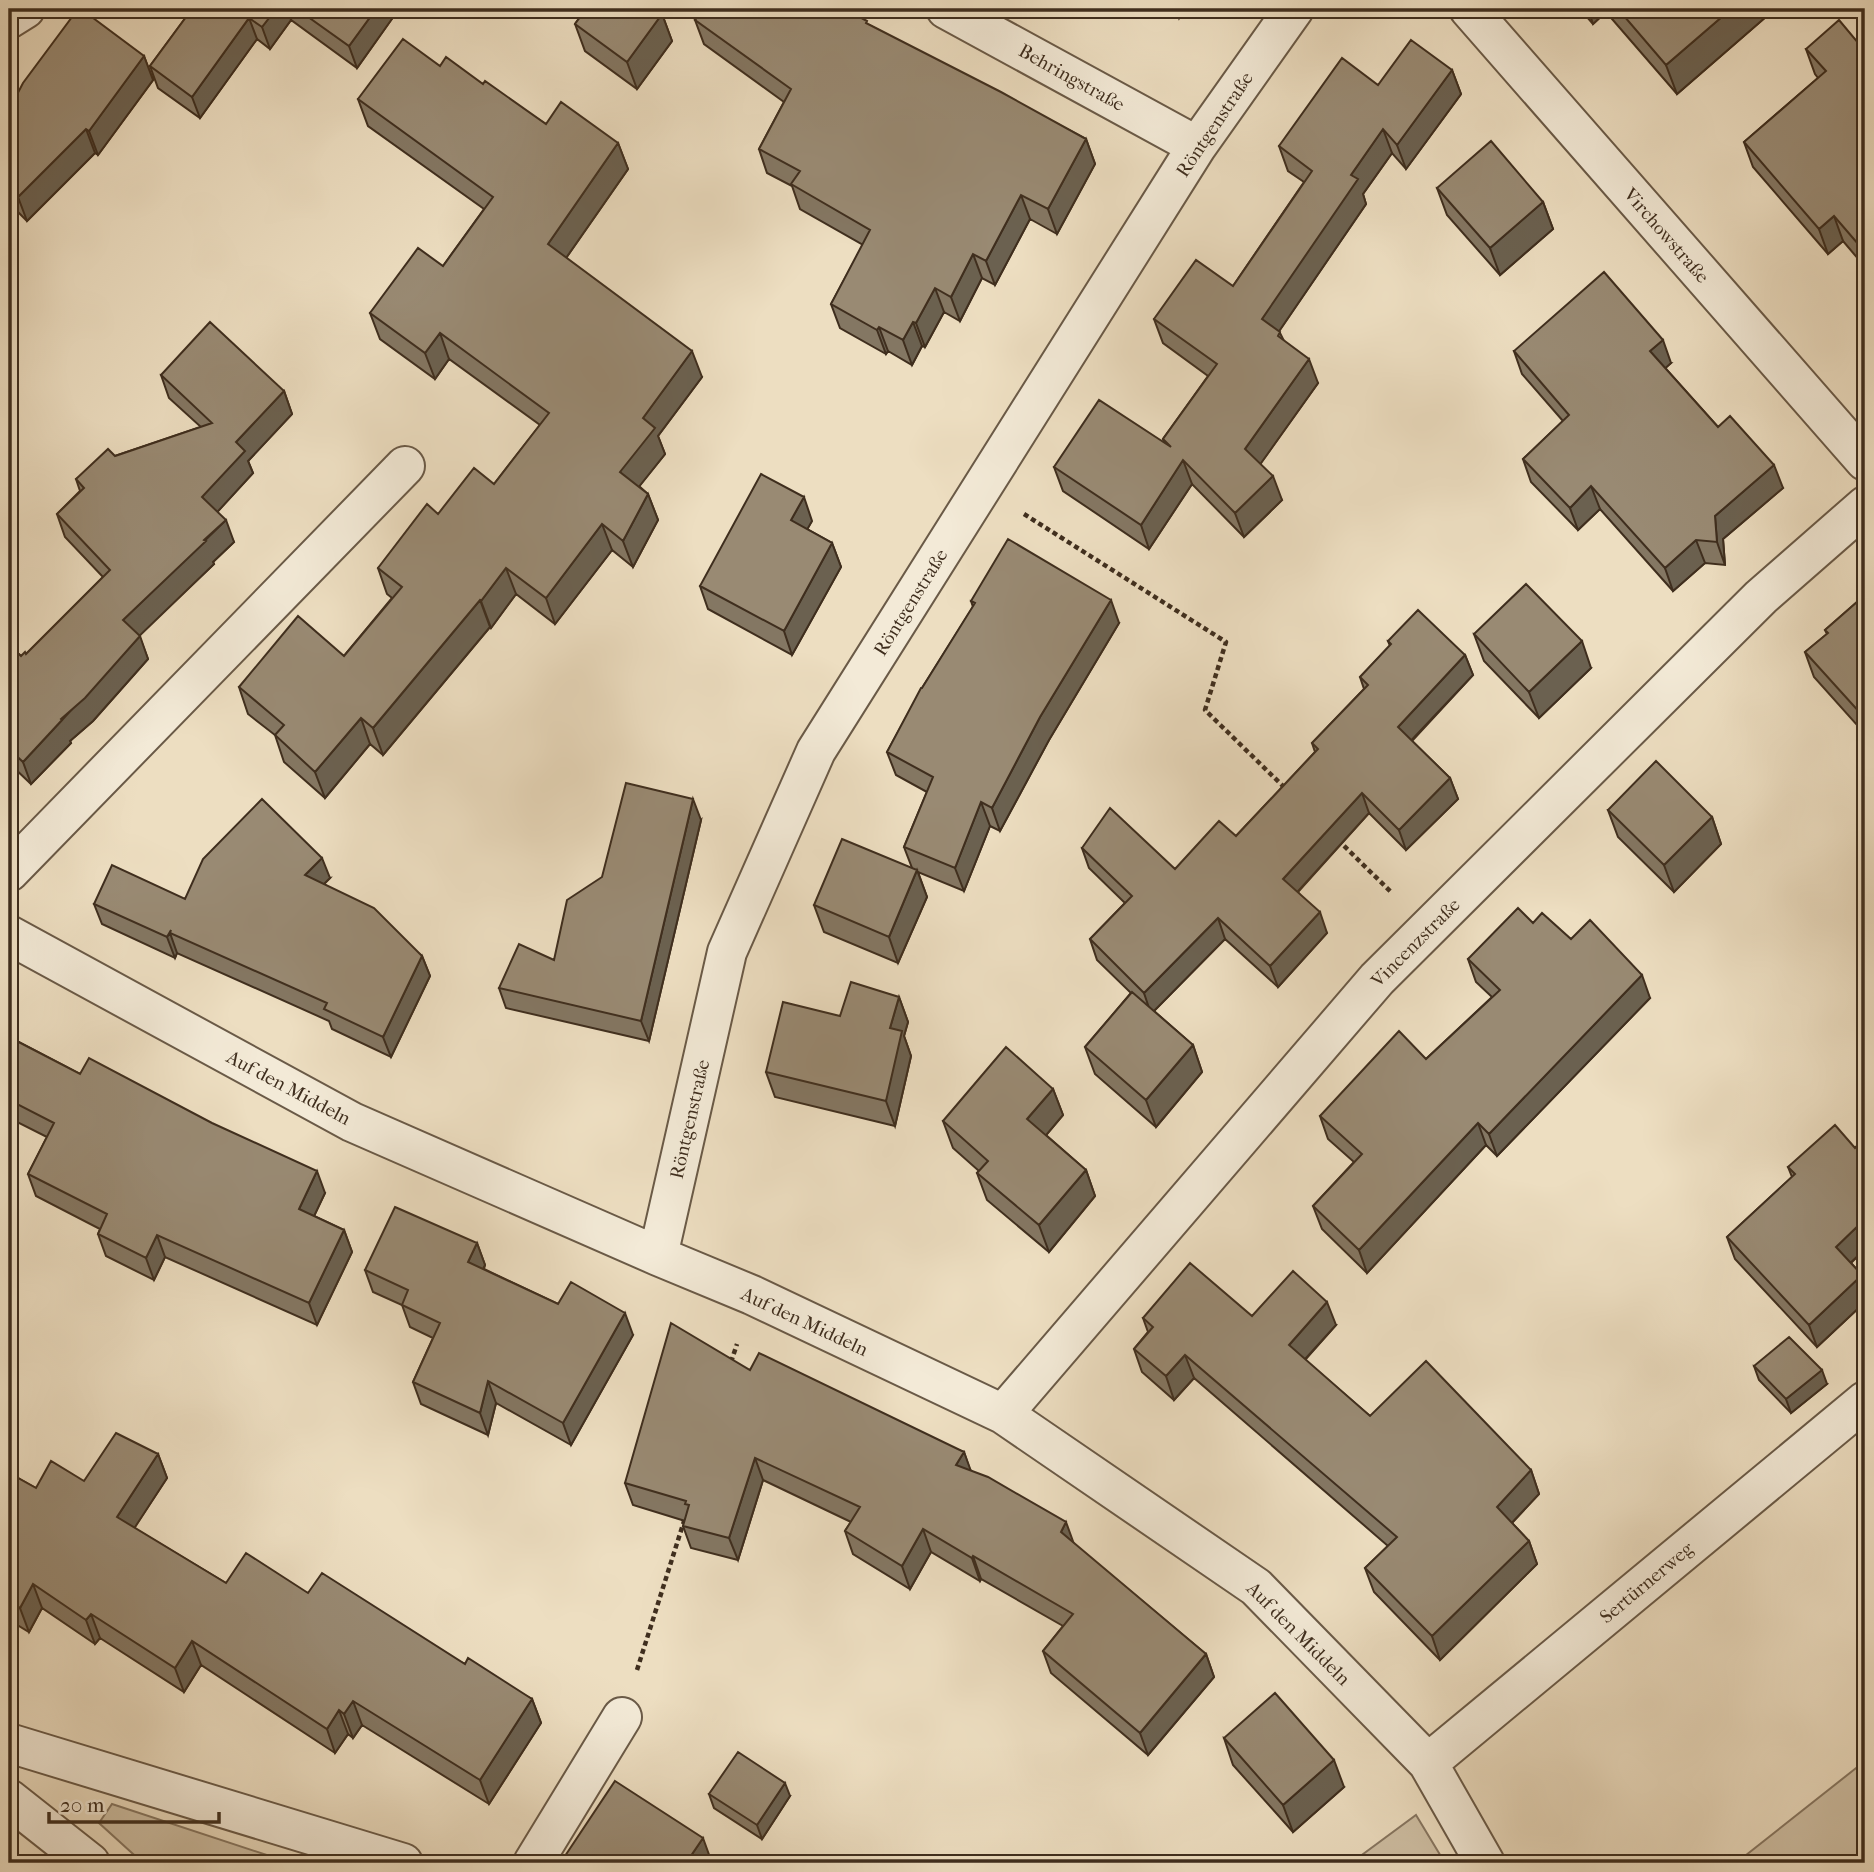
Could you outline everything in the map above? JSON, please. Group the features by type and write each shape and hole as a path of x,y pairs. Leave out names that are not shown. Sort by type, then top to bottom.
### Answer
{"street":[{"path":"9,19 25,9"},
{"name":"Behringstraße","path":"946,9 1197,146"},
{"name":"Röntgenstraße","path":"658,1256 727,952 816,751 1197,146 1294,9"},
{"name":"Virchowstraße","path":"1469,9 1865,461"},
{"path":"9,872 405,466"},
{"name":"Vincenzstraße","path":"1003,1414 1377,979 1761,597 1865,506"},
{"name":"Auf den Middeln","path":"9,935 352,1122 751,1295 1003,1414 1256,1587 1428,1763 1485,1863"},
{"name":"Sertürnerweg","path":"1428,1763 1865,1401"},
{"path":"533,1863 622,1717"},
{"path":"9,1743 403,1863"},
{"path":"9,1799 90,1863"}],"path":[{"path":"982,488 1226,642 1205,710 1292,795"},
{"path":"1331,833 1428,928"},
{"path":"731,1363 751,1295"},
{"path":"622,1717 688,1510"}],"shaded area":[{"path":"1865,1761 1865,1863 1736,1863"},
{"path":"112,1804 291,1863 143,1863 99,1823"},
{"path":"1416,1815 1445,1863 1351,1863"}],"building":[{"path":"78,9 144,56 89,131 86,129 18,197 9,188 9,110 23,83"},
{"path":"192,9 276,9 262,27 249,18 192,97 150,66"},
{"path":"297,9 376,9 349,46"},
{"path":"586,9 654,9 662,14 627,62 575,24"},
{"path":"704,9 845,9 867,21 866,23 1086,139 1048,209 1021,195 986,261 973,254 951,297 935,288 916,323 913,322 903,340 879,327 877,330 831,304 870,230 791,184 800,171 759,149 791,89 695,20"},
{"path":"1618,9 1731,9 1666,65"},
{"path":"1839,20 1865,51 1865,252 1834,216 1819,229 1744,142 1826,71 1806,49"},
{"path":"403,39 440,66 446,57 546,124 561,102 618,143 548,244 692,351 643,418 655,428 620,472 648,494 623,541 602,524 546,598 506,568 373,728 361,718 315,772 275,735 284,725 239,687 298,616 344,656 402,587 378,568 427,504 438,514 474,468 494,484 549,413 440,333 425,353 370,313 418,248 443,266 493,197 358,99"},
{"path":"1411,40 1452,70 1397,145 1383,129 1351,175 1358,179 1262,319 1280,332 1278,336 1309,359 1245,449 1273,476 1235,513 1183,460 1141,525 1054,467 1099,400 1171,447 1163,439 1217,364 1154,319 1196,260 1233,286 1312,171 1279,146 1342,58 1378,85"},
{"path":"1491,141 1543,202 1490,248 1437,188"},
{"path":"1604,272 1663,340 1650,351 1718,427 1730,416 1774,465 1715,516 1717,542 1696,540 1665,568 1591,486 1570,508 1523,459 1569,415 1514,351"},
{"path":"210,322 284,391 236,442 245,451 202,497 226,520 123,620 140,636 23,762 9,749 9,645 21,656 25,652 26,654 110,570 57,514 84,488 76,479 108,449 115,456 212,423 161,375"},
{"path":"761,474 804,497 791,520 832,543 784,631 700,586"},
{"path":"1008,539 1111,600 1040,717 992,808 981,802 955,868 904,847 933,777 887,752 921,688 975,603 971,601"},
{"path":"1526,584 1582,641 1529,692 1474,634"},
{"path":"1865,595 1865,712 1862,715 1805,652 1828,633 1825,630"},
{"path":"1418,610 1465,655 1398,727 1450,778 1399,830 1362,793 1283,879 1320,912 1270,966 1218,918 1144,993 1090,939 1132,896 1082,848 1110,808 1175,869 1219,821 1236,836 1318,749 1312,743 1368,685 1360,677 1391,644 1388,641"},
{"path":"1656,761 1712,817 1664,865 1608,810"},
{"path":"626,783 693,799 641,1021 499,988 519,944 554,960 567,900 602,877"},
{"path":"262,799 322,858 305,875 374,908 422,956 383,1037 324,1009 327,1003 170,933 171,930 167,937 94,904 112,865 185,899 203,859"},
{"path":"842,839 917,870 889,937 814,905"},
{"path":"1518,908 1533,923 1542,913 1571,939 1590,920 1642,975 1489,1134 1478,1123 1359,1250 1313,1206 1362,1154 1320,1116 1399,1031 1426,1059 1500,990 1468,959"},
{"path":"851,982 899,997 890,1028 902,1031 886,1101 766,1072 783,1002 840,1016"},
{"path":"1132,992 1193,1045 1146,1100 1085,1047"},
{"path":"9,1037 80,1074 89,1058 212,1123 317,1171 299,1209 344,1230 309,1303 157,1235 146,1258 98,1234 107,1214 28,1174 54,1123 9,1100"},
{"path":"1006,1047 1053,1089 1027,1119 1086,1170 1039,1225 977,1173 988,1161 943,1121"},
{"path":"1835,1125 1855,1148 1865,1138 1865,1219 1836,1247 1862,1275 1809,1325 1727,1237 1795,1174 1788,1167"},
{"path":"395,1207 477,1243 468,1262 558,1304 571,1282 625,1313 563,1423 488,1381 480,1413 413,1382 440,1323 402,1305 408,1290 365,1270"},
{"path":"1190,1263 1252,1316 1293,1271 1327,1302 1289,1345 1370,1416 1426,1361 1531,1470 1497,1507 1529,1541 1432,1636 1365,1568 1397,1537 1185,1355 1166,1376 1134,1349 1153,1327 1143,1318"},
{"path":"671,1323 750,1370 759,1353 964,1452 956,1465 988,1477 1066,1522 1061,1532 1206,1654 1140,1733 1043,1651 1073,1614 923,1529 902,1566 845,1531 860,1507 755,1458 729,1538 683,1526 689,1505 685,1504 686,1501 625,1483"},
{"path":"1789,1337 1822,1370 1786,1399 1754,1366"},
{"path":"116,1433 158,1454 117,1517 226,1583 246,1553 308,1593 322,1573 465,1664 468,1658 532,1699 480,1780 353,1701 344,1714 339,1710 327,1729 192,1641 175,1668 91,1614 86,1620 33,1584 20,1608 9,1601 9,1473 36,1488 51,1461 84,1481"},
{"path":"1275,1693 1334,1760 1283,1805 1224,1738"},
{"path":"738,1752 785,1783 757,1825 709,1794"},
{"path":"615,1781 703,1838 686,1863 561,1862"}]}
